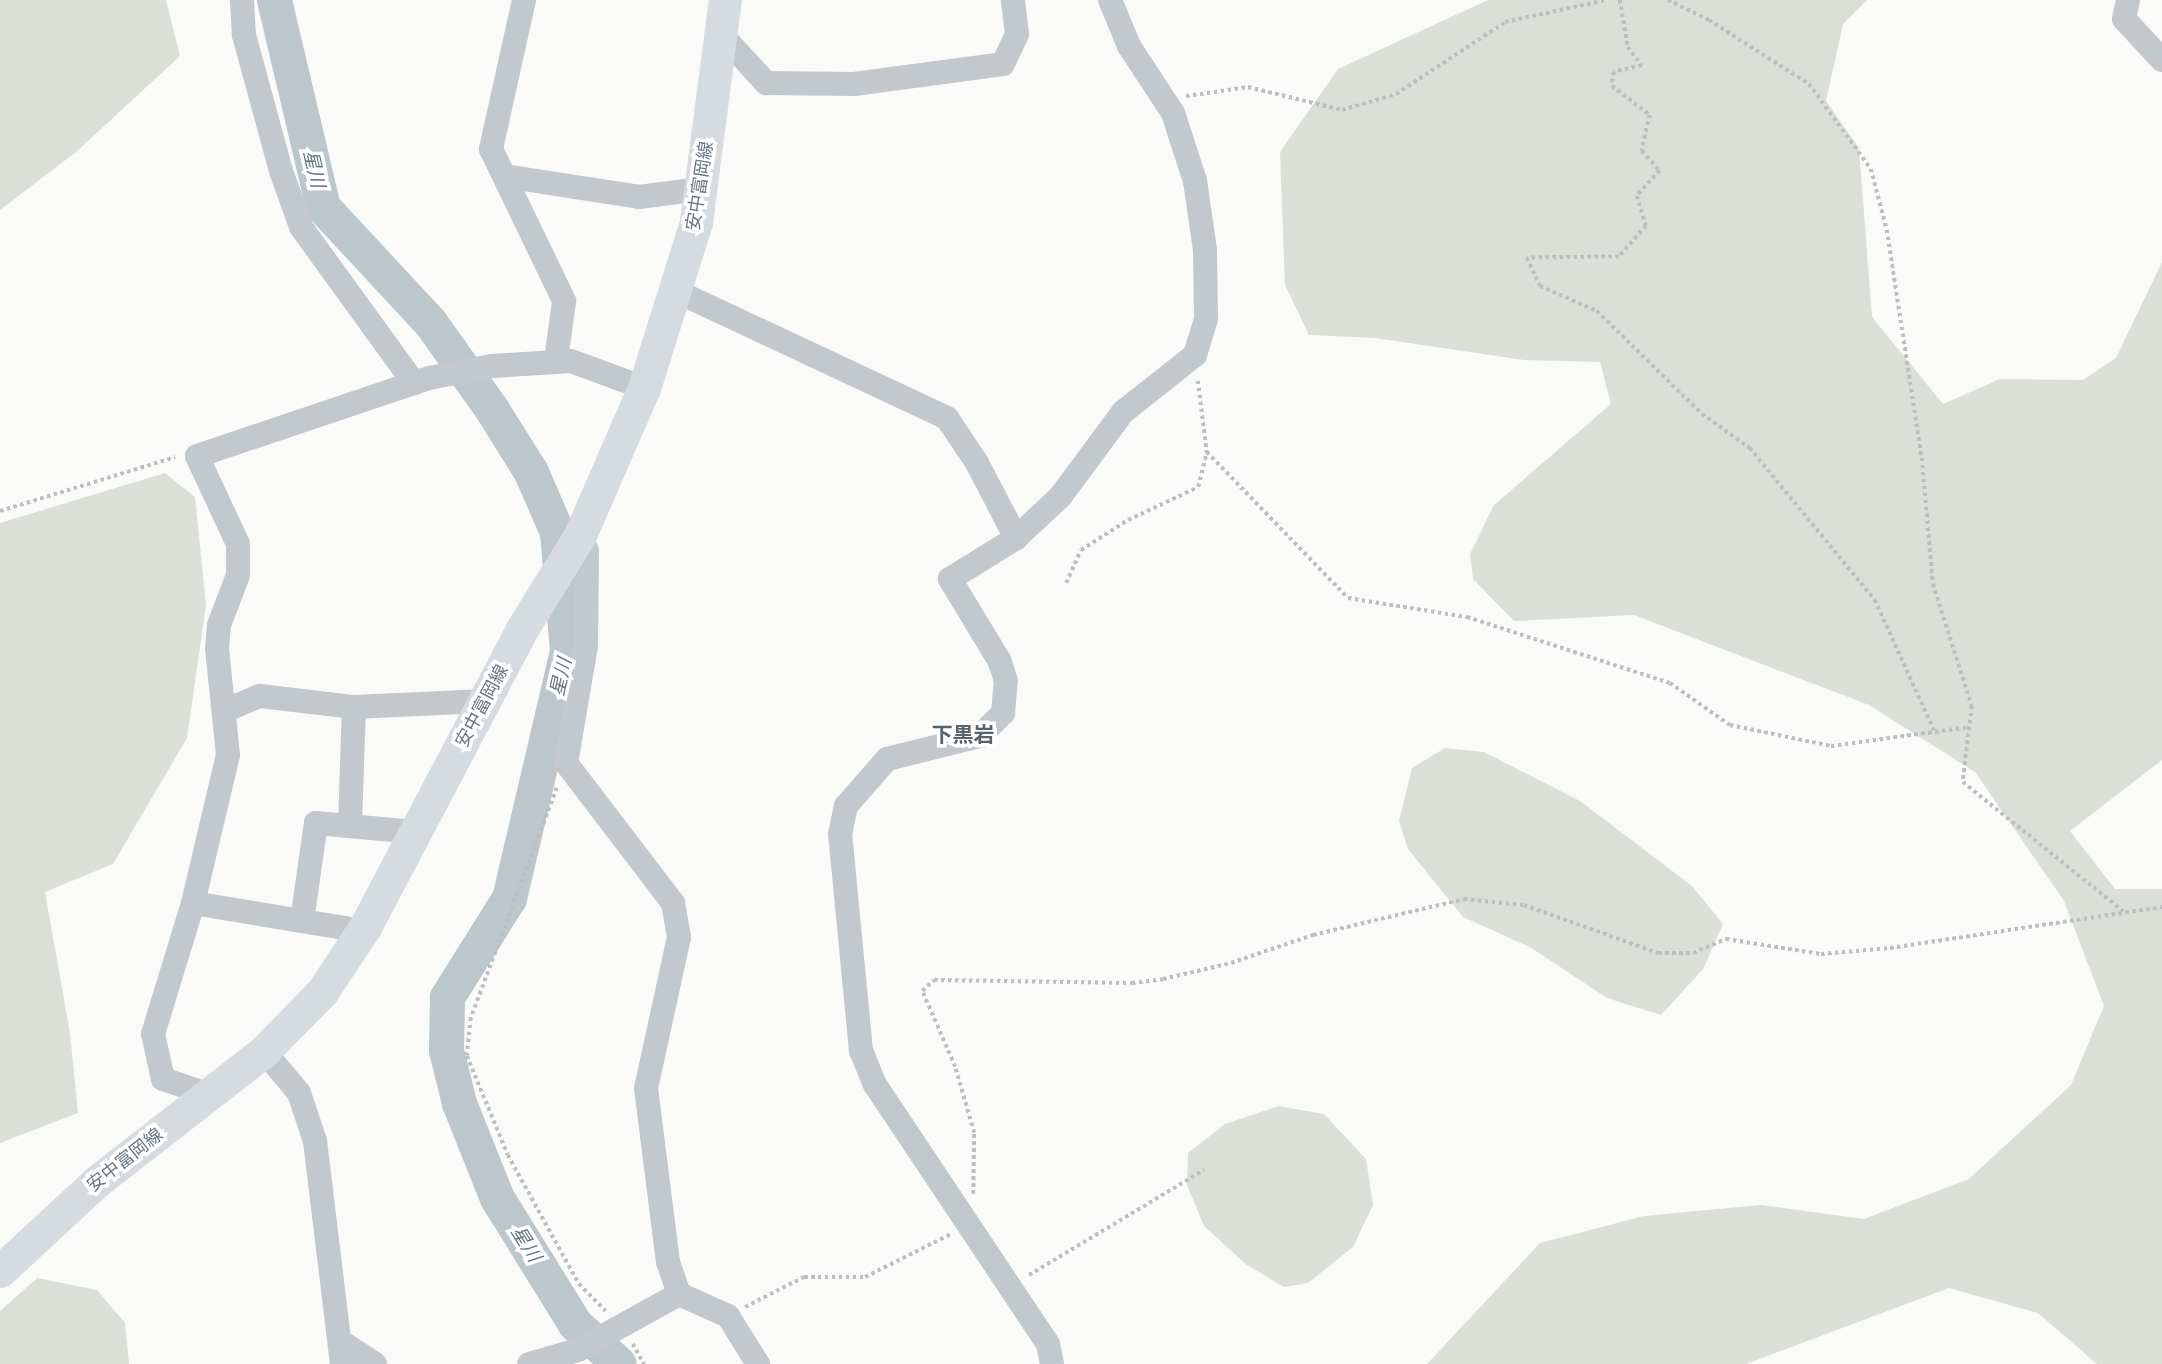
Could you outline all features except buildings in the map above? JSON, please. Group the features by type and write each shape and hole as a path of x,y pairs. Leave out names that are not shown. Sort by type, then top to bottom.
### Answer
{"main road":[{"name":"安中富岡線","path":"0,1271 96,1182 264,1051 322,992 362,932 522,629 578,538 645,388 696,222 725,0"}],"street":[{"path":"242,0 244,35 281,171 302,227 422,381"},
{"path":"524,0 491,149 564,301 556,361"},
{"path":"721,34 766,83 854,84 1003,64 1017,34 1013,0"},
{"path":"1052,1364 1048,1344 1003,1282 875,1085 861,1051 840,834 846,806 887,759 970,740 999,722 1006,697 999,660 950,579 1016,538 1060,497 1123,412 1195,355 1206,318 1205,250 1195,181 1173,113 1129,46 1110,0"},
{"path":"2127,0 2124,19 2162,60"},
{"path":"504,176 639,197 701,188"},
{"path":"676,291 947,418 977,463 1016,538"},
{"path":"210,1094 163,1079 153,1034 193,903 228,755 219,625 238,575 238,544 197,456 422,381 492,366 571,361 645,388"},
{"path":"578,538 588,561 586,646 566,763 673,903 679,937 646,1088 646,1107 658,1163 668,1262 679,1294 728,1316 758,1364"},
{"path":"224,711 260,696 354,707 485,701"},
{"path":"350,826 354,707"},
{"path":"302,922 316,823 415,832"},
{"path":"193,903 362,932"},
{"path":"264,1051 299,1093 315,1141 341,1353 375,1364"},
{"path":"529,1364 578,1350 616,1326 679,1294"}],"path":[{"path":"1163,99 1248,87 1342,110 1396,94 1505,22 1605,0"},
{"path":"1620,0 1628,47 1642,66 1614,72 1612,86 1650,116 1642,151 1660,171 1637,196 1646,226 1619,257 1527,258 1540,286 1597,311 1702,414 1750,447 1875,600 1935,732"},
{"path":"1668,0 1709,20 1809,84 1871,169 1887,230 1922,458 1933,584 1972,706 1962,782 2124,912"},
{"path":"1066,583 1081,550 1128,520 1198,487 1207,452 1195,355"},
{"path":"1207,452 1348,598 1467,617 1670,683 1730,725 1831,746 1970,727"},
{"path":"0,511 168,458 197,456"},
{"path":"566,763 471,1018 467,1056 508,1155 579,1284 616,1326 644,1364"},
{"path":"728,1316 804,1277 865,1278 967,1226 976,1180 975,1133 955,1067 922,991 934,980 1132,983 1163,979 1231,963 1313,935 1464,899 1524,905 1658,953 1693,953 1726,939 1821,954 1890,948 2162,907"},
{"path":"1003,1282 1040,1272 1204,1170"}],"shaded area":[{"path":"0,0 166,0 180,56 76,152 0,210"},
{"path":"1488,0 1867,0 1843,24 1826,101 1859,148 1872,317 1943,404 2000,379 2083,380 2116,358 2162,262 2162,760 2070,831 2115,889 2162,889 2162,1364 2097,1364 2038,1313 1949,1288 1746,1364 1427,1364 1540,1243 1644,1216 1761,1205 1864,1219 1969,1179 2071,1085 2104,1006 2064,901 1975,772 1869,705 1634,615 1514,621 1473,579 1470,554 1494,505 1611,404 1600,362 1524,360 1375,338 1309,335 1285,285 1280,152 1338,69"},
{"path":"165,473 195,497 206,605 187,738 113,864 45,892 70,1033 78,1113 0,1143 0,523"},
{"path":"1445,748 1484,752 1580,801 1692,886 1723,924 1703,969 1661,1015 1607,998 1530,947 1463,917 1408,849 1399,821 1412,768"},
{"path":"1279,1106 1324,1114 1366,1159 1373,1205 1353,1247 1308,1283 1284,1287 1247,1265 1204,1226 1187,1185 1188,1153 1225,1124"},
{"path":"37,1278 97,1290 125,1323 129,1364 0,1364 0,1311"}],"waterway":[{"name":"星川","path":"274,0 323,207 430,322 491,408 531,472 557,532 567,651 509,898 447,997 446,1050 459,1103 497,1198 575,1324 619,1364"}],"district":[{"name":"下黒岩","path":"963,735"}]}
